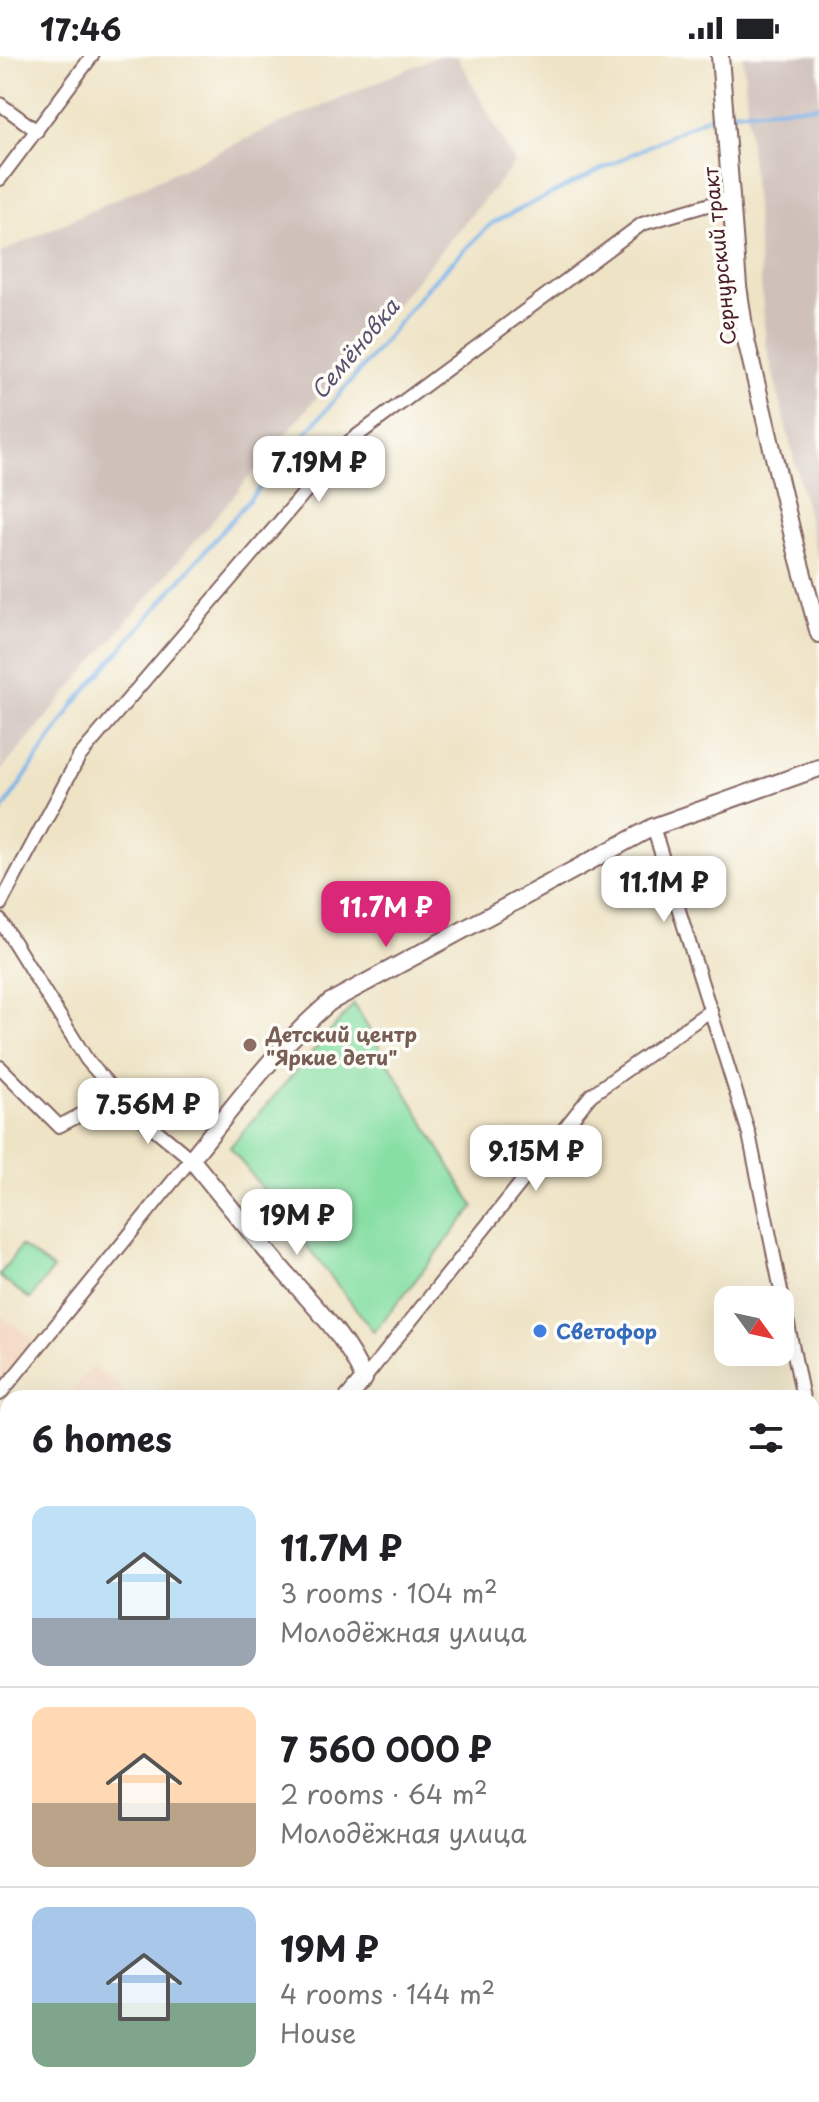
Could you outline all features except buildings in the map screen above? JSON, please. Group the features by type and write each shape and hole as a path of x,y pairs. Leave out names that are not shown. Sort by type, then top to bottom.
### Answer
{"street":[{"path":"0,179 92,56"},
{"name":"Сернурский тракт","path":"720,56 738,286 746,340 819,634"},
{"path":"0,104 37,131"},
{"path":"0,905 79,757 346,444 642,224 731,198"},
{"path":"3,1390 252,1084 306,1022 330,1002 653,827 819,768"},
{"path":"653,827 749,1134 801,1390"},
{"path":"0,920 87,1060 127,1106 191,1159 341,1338 364,1379"},
{"path":"355,1390 591,1095 711,1010"},
{"path":"0,1067 59,1126 109,1100 127,1106"}],"shaded area":[{"path":"438,56 457,56 515,163 0,772 0,253 261,132"},
{"path":"743,56 819,56 819,562 766,344"},
{"path":"0,1314 34,1340 0,1383"},
{"path":"92,1366 124,1390 72,1390"}],"green space":[{"path":"354,1004 474,1207 374,1332 230,1147"},
{"path":"21,1246 53,1269 30,1299 0,1277"}],"waterway":[{"name":"Семёновка","path":"730,112 819,106"},
{"name":"Семёновка","path":"0,814 74,704 368,361 428,286 492,223 721,113"}],"place":[{"name":"Детский центр \"Яркие дети\"","path":"250,1045"},
{"name":"Светофор","path":"540,1331"}]}
